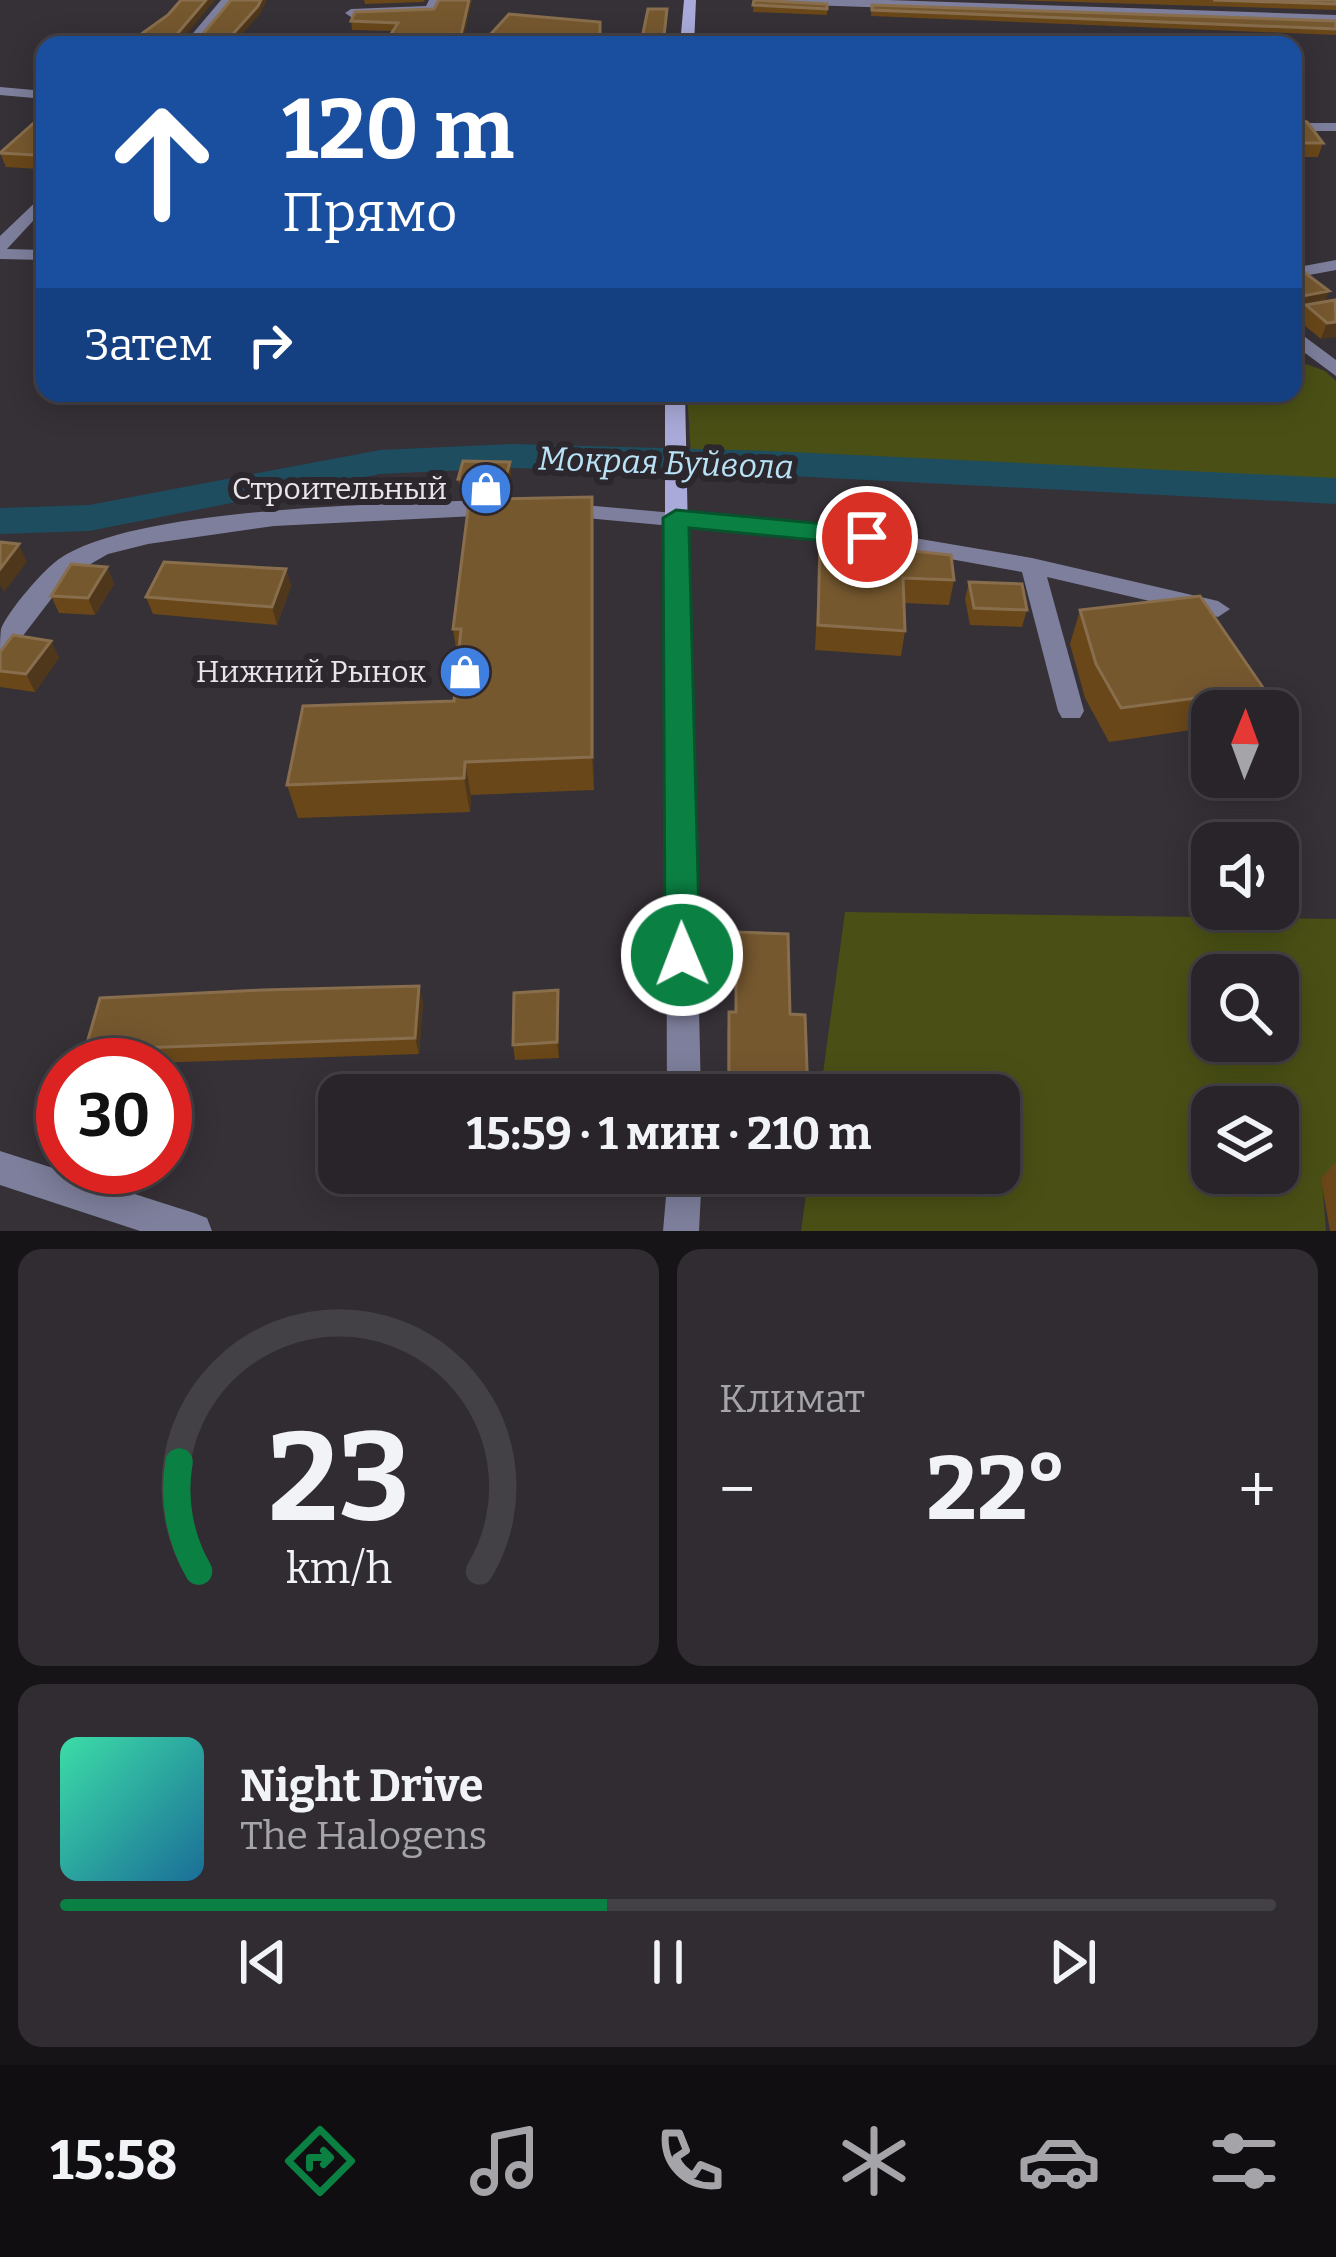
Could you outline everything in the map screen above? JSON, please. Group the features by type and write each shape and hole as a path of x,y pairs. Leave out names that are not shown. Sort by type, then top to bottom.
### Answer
{"main road":[{"path":"688,36 690,0"},
{"path":"675,402 677,580"}],"street":[{"path":"198,36 228,0"},
{"path":"351,14 431,10 435,0"},
{"path":"779,0 1336,19"},
{"path":"0,91 36,93"},
{"path":"1302,127 1336,127"},
{"path":"0,250 36,209"},
{"path":"0,250 36,254"},
{"path":"1302,271 1336,265"},
{"path":"1302,342 1336,370"},
{"path":"0,648 68,563 103,546 164,533 438,507 676,507 1031,566 1218,609"},
{"path":"1031,566 1071,711"},
{"path":"677,580 685,1074"},
{"path":"0,1168 194,1231"},
{"path":"681,1231 684,1194"}],"green space":[{"path":"1306,364 1325,371 1336,381 1336,479 691,455 688,402 1302,402 1302,367"},
{"path":"845,912 1191,917 1191,930 1299,930 1299,918 1336,919 1336,1180 1322,1180 1326,1231 801,1231 806,1194 1020,1194 1020,1074 823,1074"}],"building":[{"path":"181,0 206,0 177,36 139,36"},
{"path":"231,0 261,0 231,36 201,36"},
{"path":"439,0 469,0 461,35 390,36 398,23 351,21 355,12 434,9"},
{"path":"754,0 827,4 827,9 753,5"},
{"path":"1213,0 1336,0 1336,4"},
{"path":"872,5 1336,21 1336,29 872,10"},
{"path":"648,9 667,9 664,36 642,36"},
{"path":"509,14 600,22 600,36 489,36"},
{"path":"36,121 34,155 0,153"},
{"path":"1302,121 1307,122 1323,143 1302,143"},
{"path":"1304,272 1329,291 1303,296"},
{"path":"1335,300 1336,322 1327,323 1306,305"},
{"path":"463,461 510,462 505,480 458,479"},
{"path":"471,486 498,487 495,499 592,497 592,757 465,762 464,778 287,785 303,706 454,701 461,629 453,629"},
{"path":"820,541 951,555 954,580 903,578 905,631 818,625"},
{"path":"0,542 19,544 0,569"},
{"path":"164,562 286,569 272,607 146,597"},
{"path":"71,564 107,567 88,598 51,596"},
{"path":"969,582 1022,584 1027,610 974,608"},
{"path":"1200,596 1264,689 1191,690 1191,699 1121,708 1096,664 1080,610"},
{"path":"13,635 51,641 26,674 0,671 0,652"},
{"path":"736,932 788,934 790,1014 805,1015 807,1074 729,1074 729,1012 736,1012"},
{"path":"419,986 415,1038 192,1046 192,1038 88,1038 100,998"},
{"path":"558,990 557,1042 513,1045 514,993"}],"waterway":[{"name":"Мокрая Буйвола","path":"0,521 89,518 380,462 512,456 770,463 1336,491"}],"place":[{"name":"Строительный","path":"486,489"},
{"name":"Нижний Рынок","path":"465,672"}],"route":[{"path":"682,955 676,518 867,537"}]}
